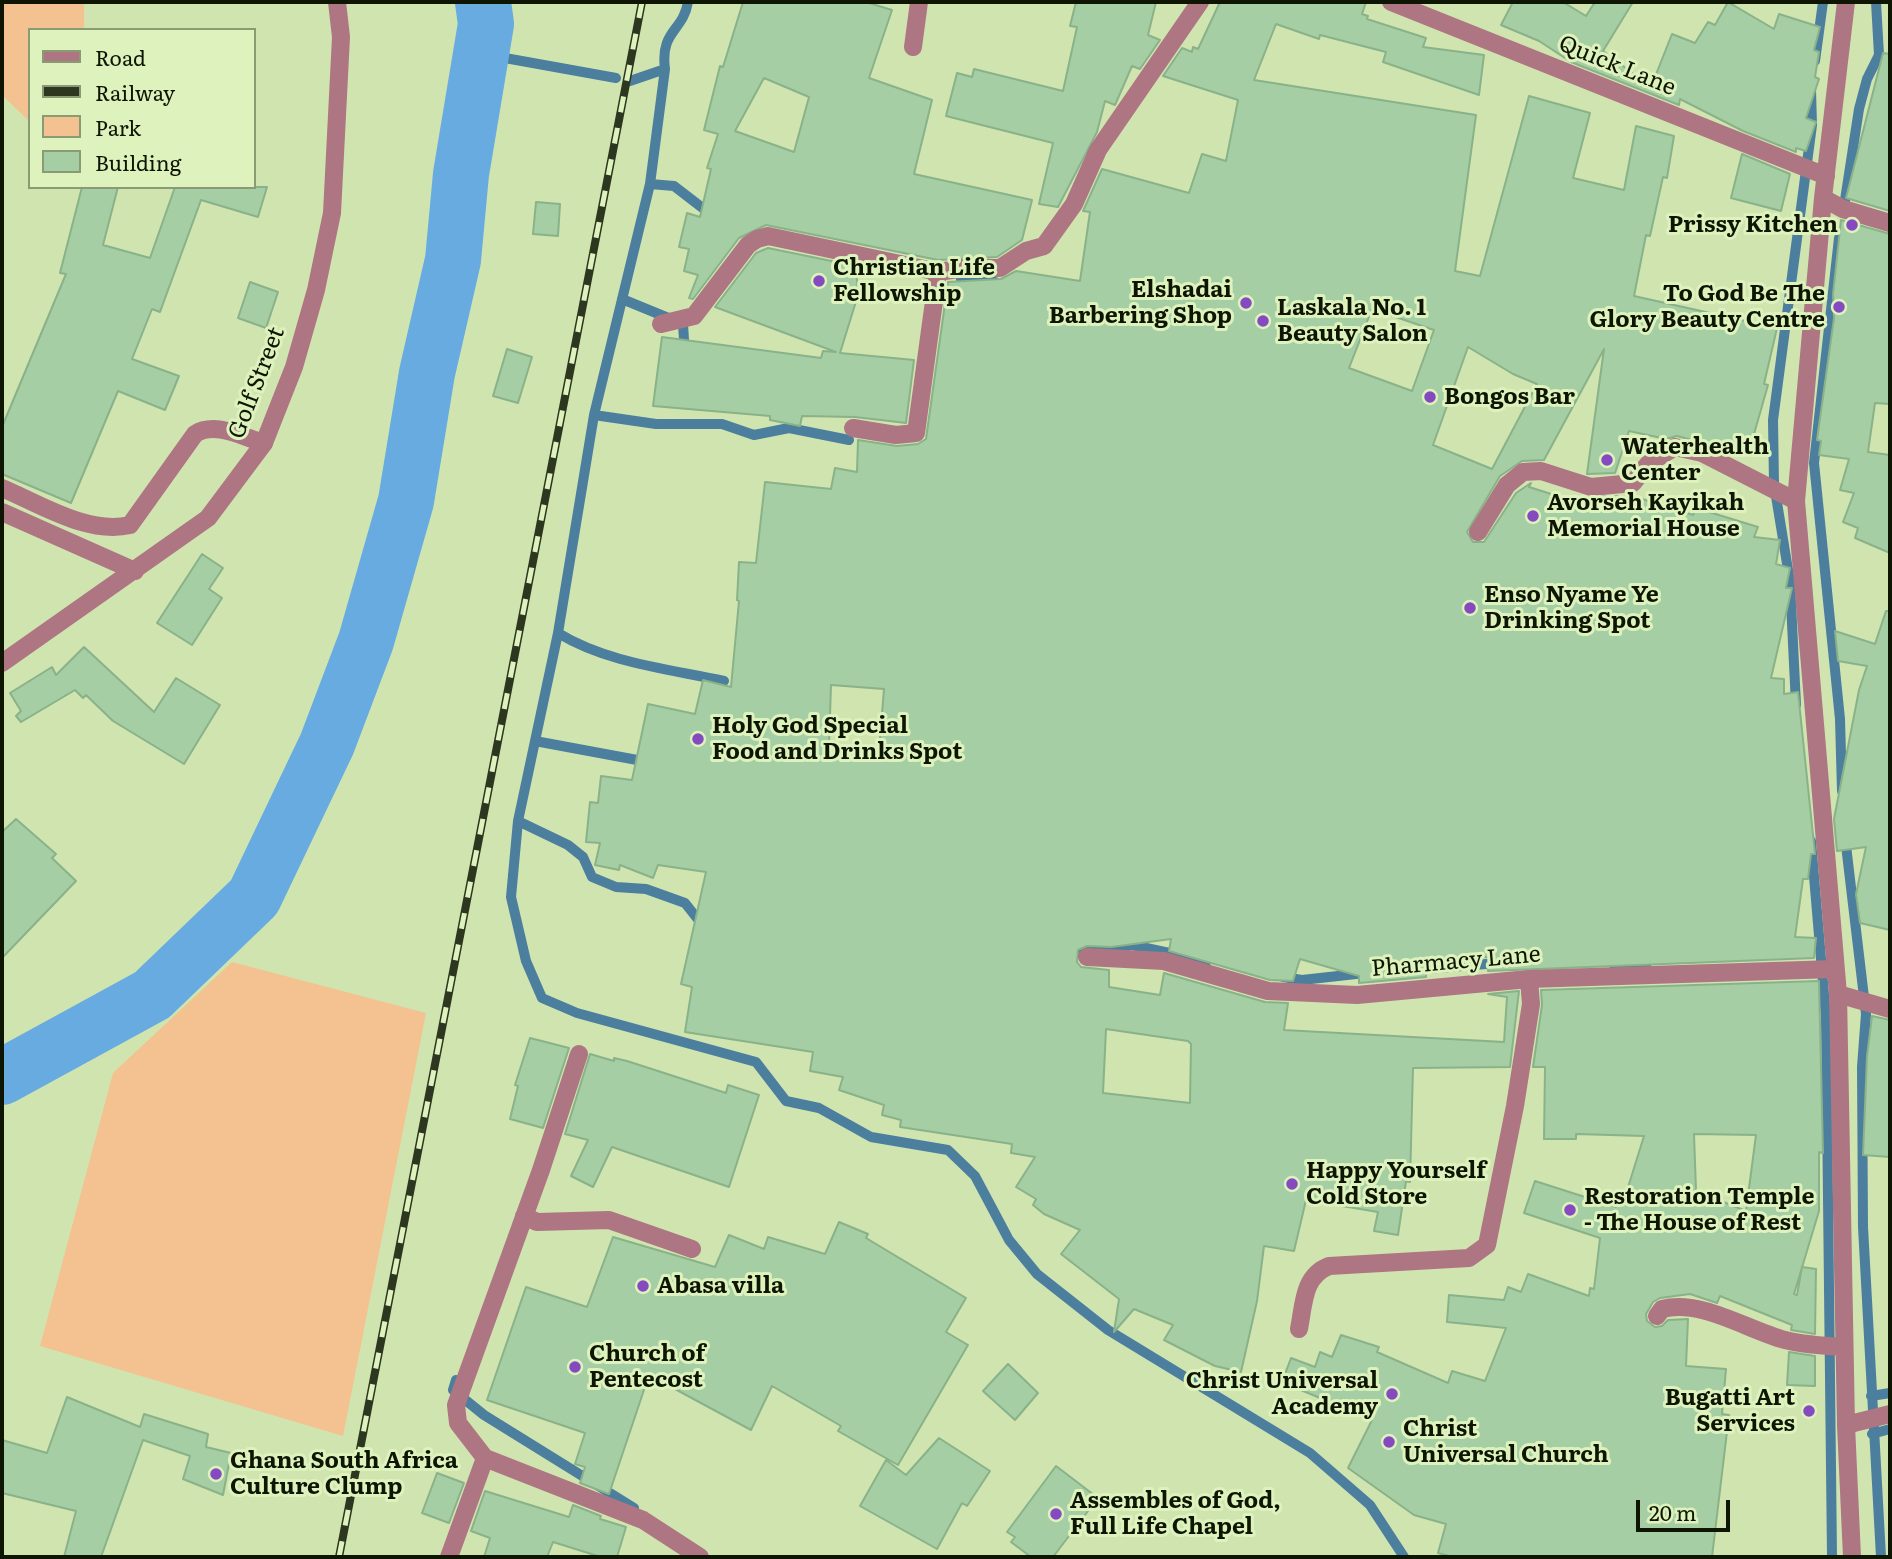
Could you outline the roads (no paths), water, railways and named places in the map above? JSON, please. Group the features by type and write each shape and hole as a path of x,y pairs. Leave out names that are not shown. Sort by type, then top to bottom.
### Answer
{"street":[{"name":"Golf Street","path":"2,663 208,518 264,443 294,367 316,290 332,213 341,37 337,2"},
{"path":"913,47 919,2"},
{"path":"661,324 694,316 748,245 768,236 938,272 965,268 1000,268 1026,251 1044,246 1074,204 1098,150 1199,2"},
{"name":"Quick Lane","path":"1391,2 1826,176"},
{"path":"1846,2 1823,198 1796,501 1806,587 1838,994 1844,1347 1852,1557"},
{"path":"1823,198 1843,209 1890,223"},
{"path":"853,428 896,435 916,433 938,272"},
{"path":"2,488 94,526 114,529 130,525 195,435 204,429 215,428 264,443"},
{"path":"1478,532 1507,485 1523,472 1541,471 1591,487 1633,483 1648,464 1675,447 1702,453 1796,501"},
{"path":"2,512 135,571"},
{"name":"Pharmacy Lane","path":"1087,957 1164,961 1268,991 1345,995 1529,979 1834,969"},
{"path":"1299,1329 1309,1280 1318,1271 1329,1266 1469,1258 1487,1245 1515,1106 1531,1004 1529,979"},
{"path":"1838,994 1890,1009"},
{"path":"579,1054 456,1405 458,1423 485,1458 643,1520 700,1557"},
{"path":"524,1216 537,1222 609,1220 691,1249"},
{"path":"1657,1316 1662,1309 1674,1306 1691,1308 1783,1339 1844,1347"},
{"path":"1846,1425 1890,1414"},
{"path":"449,1557 485,1458"}],"waterway":[{"path":"2,1077 152,995 254,897 327,744 366,641 406,501 427,373 453,260 461,174 486,24 483,2"},
{"path":"688,2 682,20 666,46 650,184 594,415 558,633 518,821 511,897 526,961 542,998 577,1013 756,1062 786,1101 819,1108 871,1137 948,1150 975,1176 1009,1240 1037,1274 1108,1330 1310,1453 1370,1505 1404,1557"},
{"path":"1815,61 1823,2"},
{"path":"1843,213 1859,109 1867,79 1879,55 1876,2"},
{"path":"486,24 505,58 616,78"},
{"path":"630,81 665,69"},
{"path":"1796,705 1790,582 1774,484 1773,420 1812,125 1811,90"},
{"path":"650,184 674,186 713,216"},
{"path":"1839,238 1814,463 1840,719 1842,791"},
{"path":"961,279 995,282"},
{"path":"622,299 683,324 684,340"},
{"path":"594,415 656,424 722,424 754,435 789,428 849,440"},
{"path":"558,633 618,658 724,681"},
{"path":"535,741 648,762"},
{"path":"518,821 568,845 583,857 592,877 616,887 646,889 685,903 704,927"},
{"path":"1845,837 1866,1014 1862,1067 1863,1227 1881,1557"},
{"path":"1811,841 1826,1018 1832,1557"},
{"path":"1081,953 1132,945 1207,961"},
{"path":"1415,970 1498,963"},
{"path":"1613,964 1647,968"},
{"path":"1283,977 1302,980 1365,973"},
{"path":"456,1380 453,1390 484,1415 634,1508"},
{"path":"1871,1396 1890,1393"},
{"path":"1872,1434 1890,1429"}],"railway":[{"path":"339,1557 642,2"}],"place":[{"name":"Prissy Kitchen","path":"1852,225"},
{"name":"Christian Life Fellowship","path":"819,281"},
{"name":"Elshadai Barbering Shop","path":"1246,303"},
{"name":"To God Be The Glory Beauty Centre","path":"1839,307"},
{"name":"Laskala No. 1 Beauty Salon","path":"1263,321"},
{"name":"Bongos Bar","path":"1430,397"},
{"name":"Waterhealth Center","path":"1607,460"},
{"name":"Avorseh Kayikah Memorial House","path":"1533,516"},
{"name":"Enso Nyame Ye Drinking Spot","path":"1470,608"},
{"name":"Holy God Special Food and Drinks Spot","path":"698,739"},
{"name":"Happy Yourself Cold Store","path":"1292,1184"},
{"name":"Restoration Temple - The House of Rest","path":"1570,1210"},
{"name":"Abasa villa","path":"643,1286"},
{"name":"Church of Pentecost","path":"575,1367"},
{"name":"Christ Universal Academy","path":"1392,1394"},
{"name":"Bugatti Art Services","path":"1809,1411"},
{"name":"Christ Universal Church","path":"1389,1442"},
{"name":"Ghana South Africa Culture Clump","path":"216,1474"},
{"name":"Assembles of God, Full Life Chapel","path":"1056,1514"}]}
